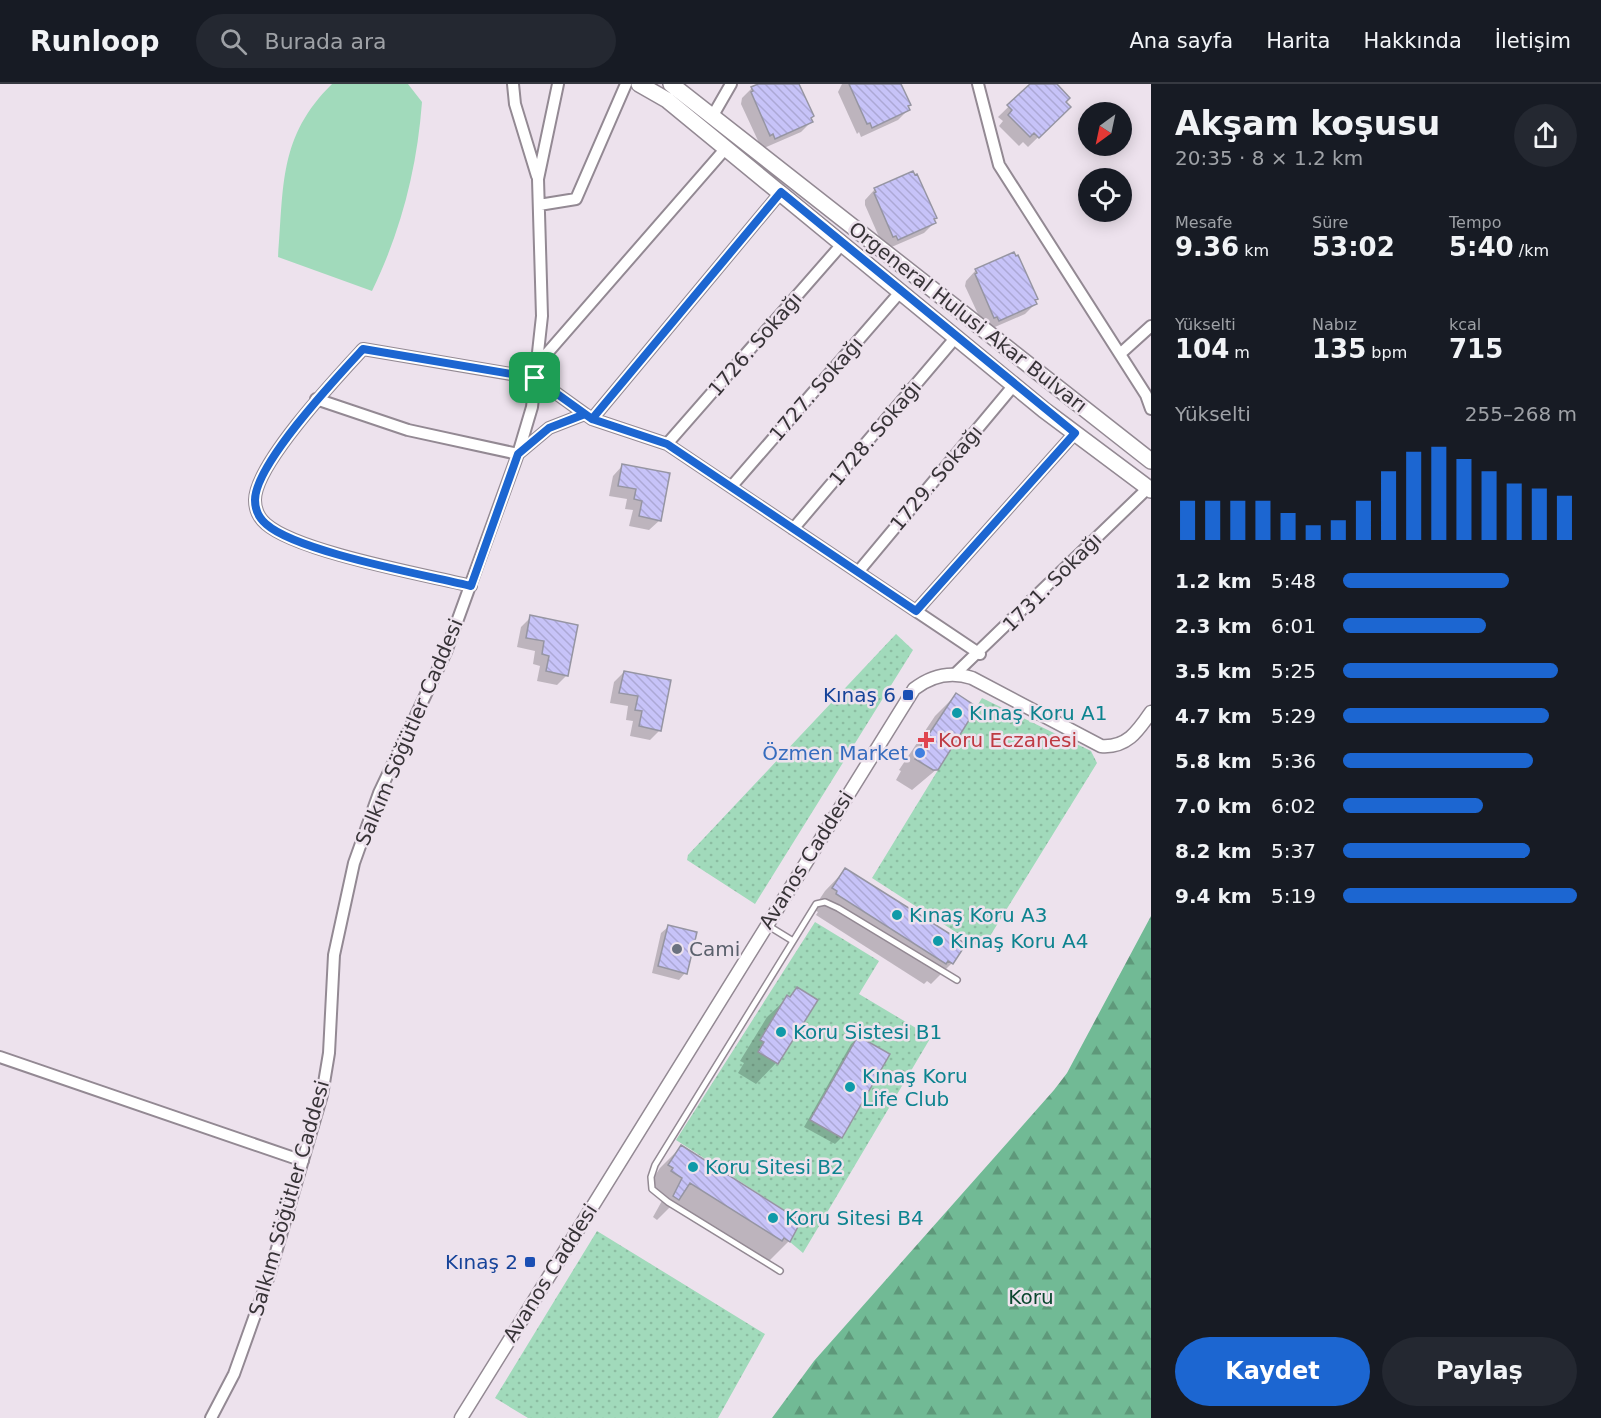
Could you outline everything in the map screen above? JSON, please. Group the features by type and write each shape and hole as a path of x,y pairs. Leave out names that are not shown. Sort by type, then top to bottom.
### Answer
{"main road":[{"name":"Orgeneral Hulusi Akar Bulvarı","path":"639,84 668,100 1014,384 1149,489"},
{"name":"Orgeneral Hulusi Akar Bulvarı","path":"671,84 1151,461"}],"street":[{"name":"Salkım Söğütler Caddesi","path":"513,84 515,104 538,179"},
{"name":"Salkım Söğütler Caddesi","path":"211,1418 243,1350 272,1266 326,1074 334,955 354,863 379,793 446,652 518,454 532,407 542,316 538,179 558,84"},
{"path":"538,205 576,199 626,84"},
{"path":"712,117 731,84"},
{"path":"978,84 999,165 1148,395 1151,409"},
{"path":"536,366 726,148"},
{"path":"316,399 408,430 518,454 549,428 589,416 781,192"},
{"name":"1726. Sokağı","path":"667,444 843,243"},
{"name":"1727. Sokağı","path":"731,487 901,291"},
{"path":"1120,354 1151,326"},
{"name":"1728. Sokağı","path":"793,529 956,337"},
{"path":"471,586 330,551 280,533 261,519 256,507 255,496 268,466 316,399 363,349 535,378 589,416 667,444 980,654"},
{"name":"1729. Sokağı","path":"858,572 1014,384"},
{"path":"916,611 1075,433"},
{"name":"1731. Sokağı","path":"955,674 980,654 1149,489"},
{"path":"955,674 986,684 1101,746 1113,746 1126,741 1138,730 1151,712"},
{"name":"Avanos Caddesi","path":"461,1418 908,695 930,679 955,674"},
{"path":"0,1057 303,1161"}],"lane":[{"path":"780,1271 668,1202 652,1189 651,1177 683,1117 816,904 825,902 838,908 957,980"},
{"path":"766,924 793,941"}],"green space":[{"path":"332,84 408,84 422,102 420,127 406,199 391,246 372,291 278,257 283,185 293,144 314,104"},
{"path":"896,634 913,650 755,904 687,860 688,855"},
{"path":"982,698 1091,751 1097,763 982,949 872,878"},
{"name":"Koru","path":"1151,916 1151,1418 772,1418 814,1361 1067,1073"},
{"path":"815,922 879,961 859,994 931,1037 803,1253 790,1242 801,1221 676,1140"},
{"path":"597,1231 765,1334 718,1418 528,1418 495,1398"}],"building":[{"path":"758,84 799,84 814,116 811,118 813,122 775,139 773,134 770,136 751,92 753,91 751,87"},
{"path":"849,84 901,84 911,105 908,106 910,110 872,128 870,123 867,124"},
{"path":"1030,84 1057,84 1070,98 1066,102 1071,107 1039,138 1034,133 1030,137 1008,115 1012,110 1007,105"},
{"path":"913,171 915,175 917,174 937,218 934,219 936,223 898,240 896,236 893,237 874,193 876,192 874,188"},
{"path":"1014,252 1016,256 1018,255 1038,299 1035,300 1037,304 999,321 997,317 994,318 975,274 977,273 975,269"},
{"path":"622,464 670,473 661,521 639,516 642,501 634,499 636,489 618,486"},
{"path":"530,615 578,625 568,676 546,671 549,656 542,654 544,641 526,638"},
{"path":"624,671 671,680 661,731 639,726 642,711 635,710 638,696 619,693"},
{"path":"956,693 974,705 976,709 938,770 933,770 915,759 921,750 919,749"},
{"path":"845,868 966,944 953,964 948,961 946,964 836,894 837,891 832,888"},
{"name":"Cami","path":"668,925 697,932 687,974 658,966"},
{"name":"Koru Sistesi B1","path":"797,987 818,1000 778,1064 758,1052 764,1042 760,1040 787,995 790,997"},
{"name":"Kınaş Koru Life Club","path":"858,1036 890,1054 842,1138 810,1120"},
{"path":"681,1145 801,1221 790,1242 784,1238 782,1241 690,1183 679,1200 673,1196 682,1178 671,1171 673,1168 668,1165"}],"place":[{"name":"Kınaş 6","path":"908,695"},
{"name":"Kınaş Koru A1","path":"957,713"},
{"name":"Koru Eczanesi","path":"926,740"},
{"name":"Özmen Market","path":"920,753"},
{"name":"Kınaş Koru A3","path":"897,915"},
{"name":"Kınaş Koru A4","path":"938,941"},
{"name":"Cami","path":"677,949"},
{"name":"Koru Sistesi B1","path":"781,1032"},
{"name":"Kınaş Koru Life Club","path":"850,1087"},
{"name":"Koru Sitesi B2","path":"693,1167"},
{"name":"Koru Sitesi B4","path":"773,1218"},
{"name":"Kınaş 2","path":"530,1262"}],"route":[{"path":"535,378 363,349 316,399 268,466 255,496 256,507 261,519 280,533 330,551 471,586 518,454 549,428 585,414 592,419 667,444 916,611 1075,433 1044,410 781,192 592,419 535,378"}]}
